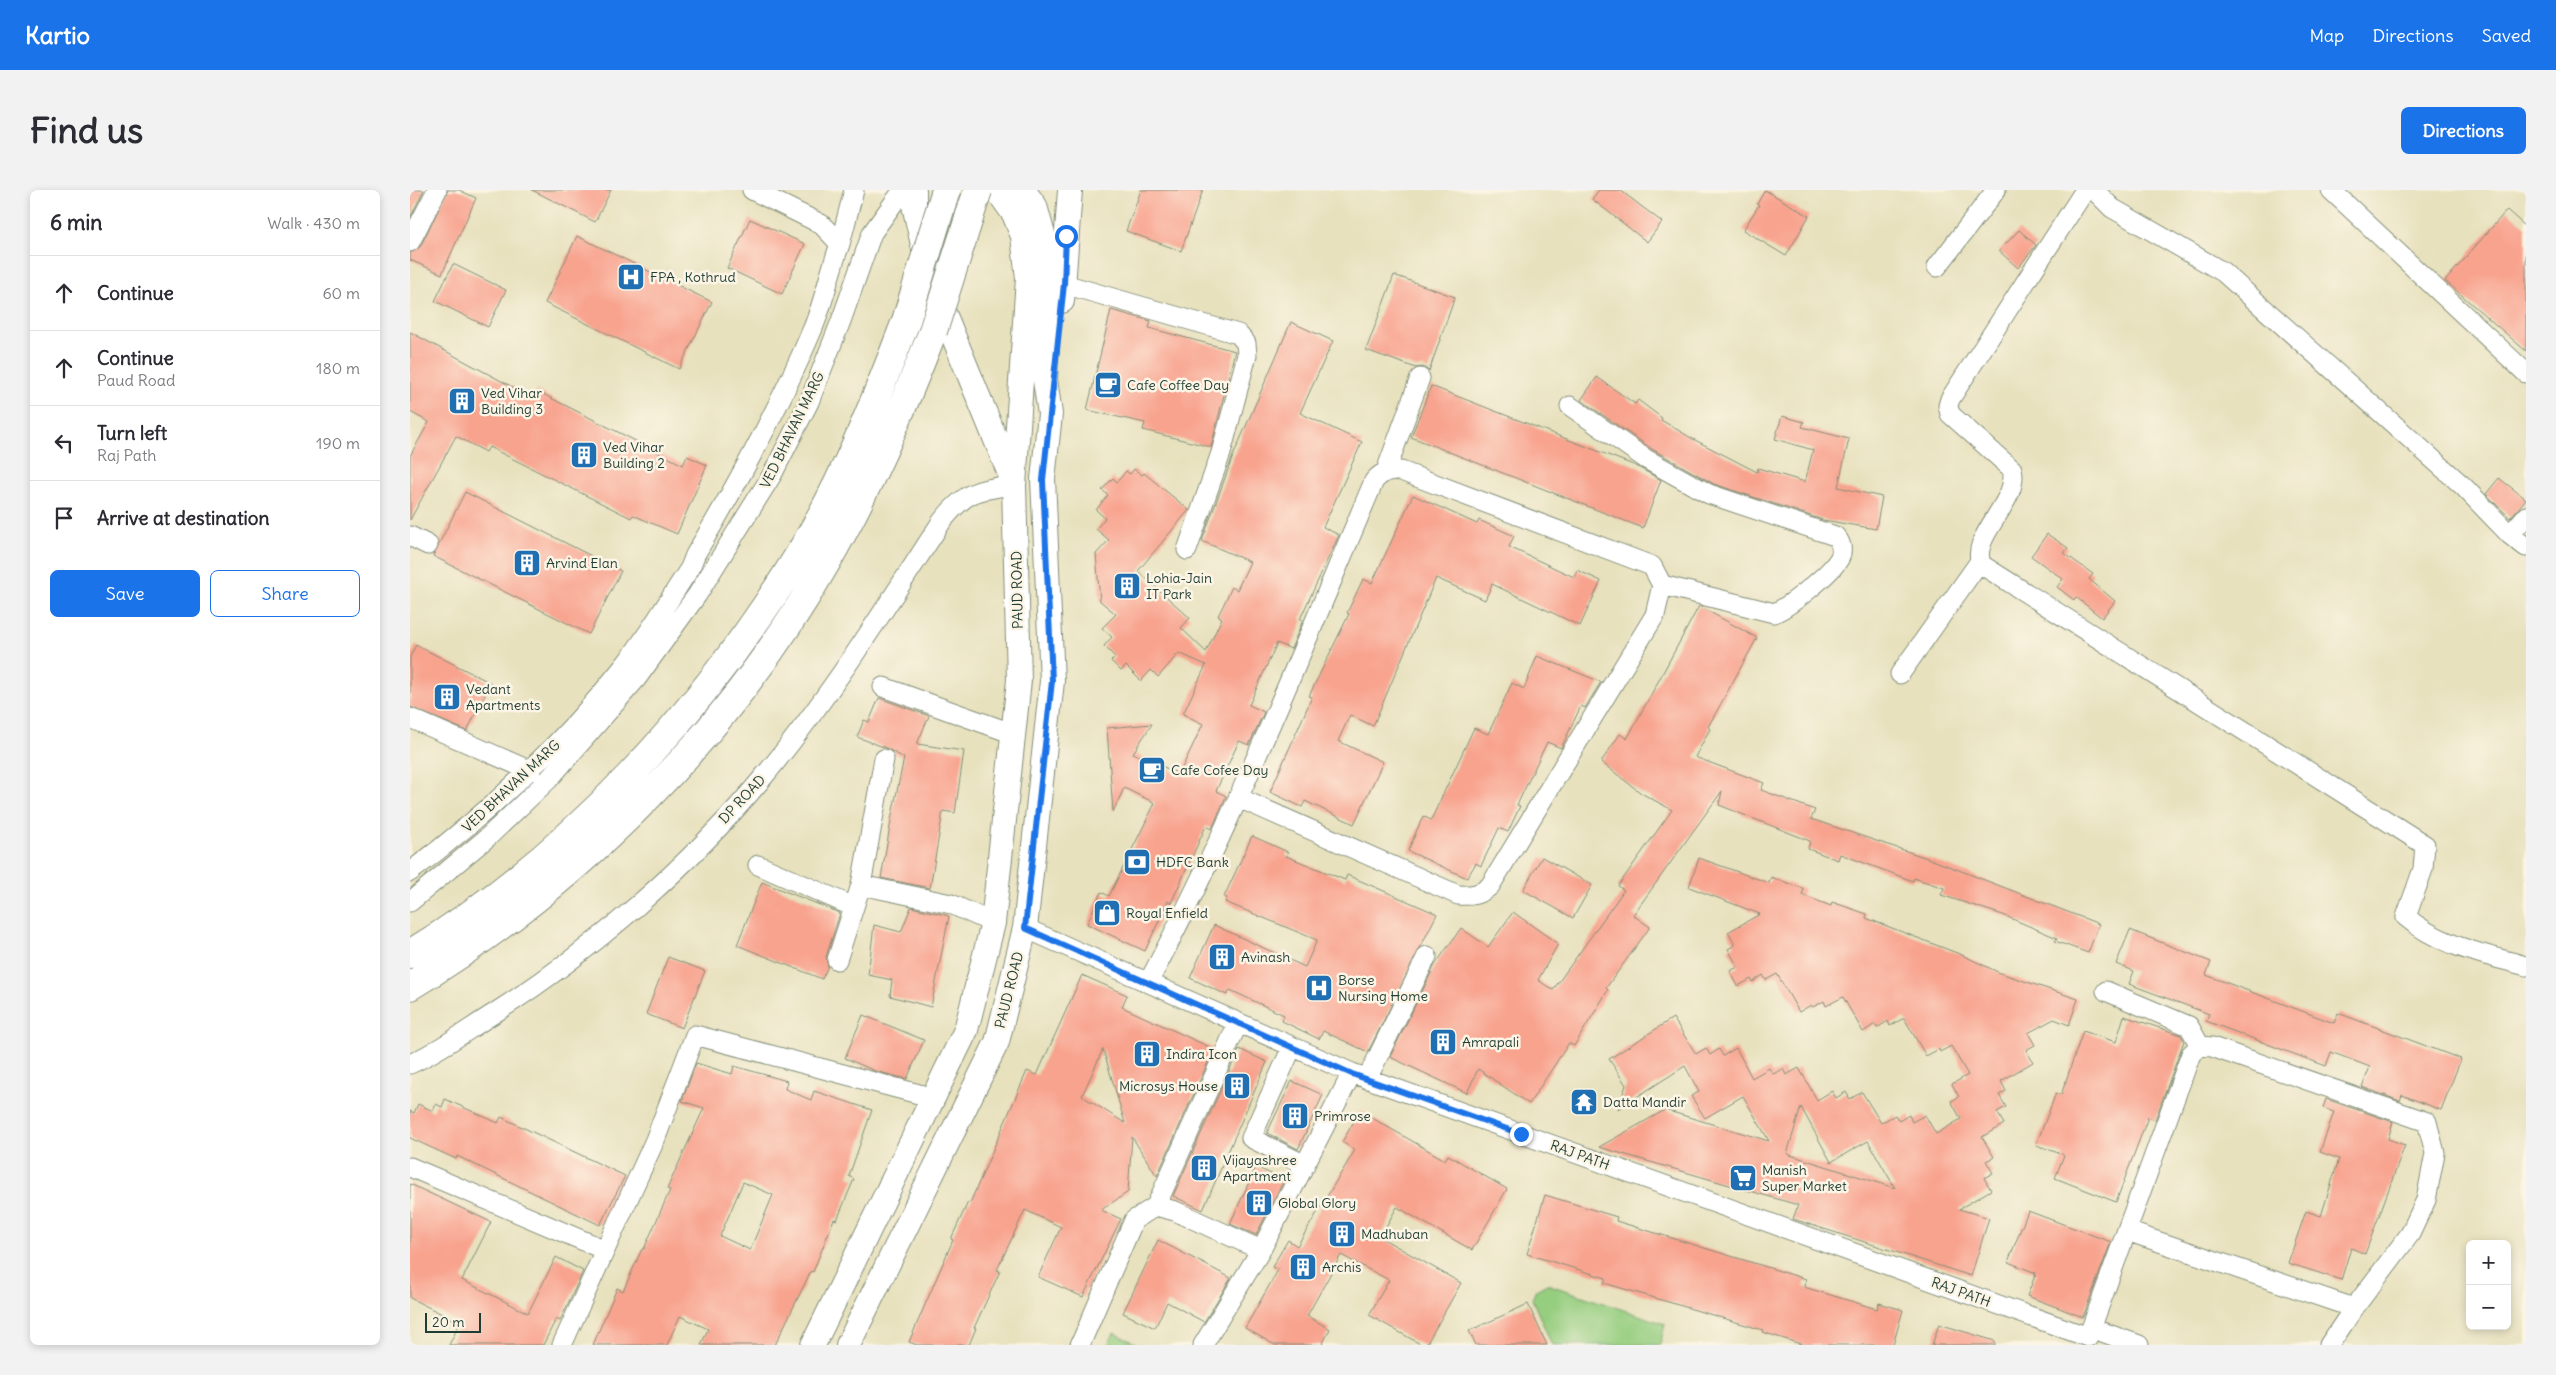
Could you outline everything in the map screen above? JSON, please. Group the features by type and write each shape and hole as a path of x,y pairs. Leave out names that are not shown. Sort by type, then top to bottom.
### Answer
{"highway":[{"path":"938,218 939,190"},
{"path":"410,954 503,890 574,829 642,763 702,693 757,619 803,548 841,474 879,391 906,322 946,190"},
{"path":"410,986 520,913 593,850 662,783 724,711 780,635 827,562 867,487 933,331 978,190"}],"main road":[{"name":"PAUD ROAD","path":"914,190 914,205 932,284 1014,485"},
{"name":"PAUD ROAD","path":"813,1345 966,1030 993,922 1019,680 1014,485 1028,278 1023,236 1014,214 1002,197 994,190"},
{"name":"PAUD ROAD","path":"848,1345 997,1042 1025,928 1052,681 1043,480 1050,414 1045,380 1049,280 1043,235 1035,206 1023,190"},
{"path":"1050,414 1064,284 1070,190"},
{"path":"993,922 1025,928"}],"street":[{"path":"410,242 437,190"},
{"path":"752,190 821,224 840,244"},
{"name":"VED BHAVAN MARG","path":"410,872 457,837 531,771 586,712 619,672 690,568 695,555 748,466 784,394 814,325 840,244 854,190"},
{"name":"VED BHAVAN MARG","path":"410,902 488,837 549,779 637,678 671,632 729,546 772,475 809,402 841,321 872,233 904,190"},
{"path":"1937,267 1996,190"},
{"path":"1900,674 1980,561 1981,544 2010,493 2014,476 2012,469 1950,414 1948,406 1950,399 2085,190"},
{"path":"2094,190 2112,208 2223,272 2421,451 2463,486 2510,535 2526,547"},
{"path":"2330,190 2526,373"},
{"path":"1064,284 1238,334 1246,343 1247,355 1221,453 1187,550"},
{"path":"1148,983 1186,912 1239,798 1374,481 1386,471 1420,378"},
{"path":"1570,406 1646,459 1709,494 1836,536 1840,539 1842,548 1840,558 1828,571 1784,608 1774,613 1662,585"},
{"path":"1239,798 1458,895 1476,895 1483,892 1490,886 1655,615 1662,585 1652,566 1400,471 1386,471"},
{"name":"DP ROAD","path":"410,1064 528,992 595,941 682,864 765,775 850,661 942,521 958,501 981,490 1014,485"},
{"path":"2510,535 2526,516"},
{"path":"410,536 428,545"},
{"path":"1980,561 1991,570 2424,845 2423,869 2406,916 2419,928 2452,945 2526,966"},
{"path":"656,618 671,632"},
{"path":"883,687 1014,734"},
{"path":"410,718 531,771"},
{"path":"837,960 861,885 884,759"},
{"path":"758,865 854,907"},
{"path":"861,885 951,904 993,922"},
{"name":"RAJ PATH","path":"1025,928 1359,1076 2090,1332 2139,1345"},
{"path":"1203,1345 1260,1250 1305,1165 1359,1076 1427,956"},
{"path":"2106,991 2189,1026 2200,1046"},
{"path":"1080,1345 1134,1220 1156,1206 1238,1023"},
{"path":"562,1345 655,1140 695,1035 934,1098"},
{"path":"2090,1332 2191,1054 2200,1046 2212,1047 2427,1122 2434,1152 2426,1200 2410,1234 2354,1308 2329,1345"},
{"path":"1292,1047 1251,1138 1305,1165"},
{"path":"410,1167 605,1250"},
{"path":"1156,1206 1175,1211 1260,1250"},
{"path":"2126,1231 2354,1308"}],"green space":[{"path":"1547,1284 1665,1324 1660,1345 1552,1345 1532,1299 1536,1290"},
{"path":"1114,1333 1139,1345 1108,1345"}],"building":[{"path":"410,190 424,190 410,218"},
{"path":"448,190 459,190 476,198 442,274 410,260 410,253 420,247"},
{"path":"532,190 611,190 595,222"},
{"path":"1141,190 1203,190 1181,251 1126,231"},
{"path":"1599,190 1620,190 1662,222 1647,242 1592,199"},
{"path":"1765,190 1809,216 1786,256 1743,230 1759,205 1757,204"},
{"path":"2507,210 2526,227 2526,351 2445,281"},
{"path":"750,219 805,244 782,294 727,268"},
{"path":"2019,230 2036,245 2018,268 1999,251"},
{"path":"577,236 712,302 679,369 545,303"},
{"path":"453,264 506,290 488,327 435,301"},
{"path":"1394,275 1455,297 1429,371 1423,367 1416,368 1366,350"},
{"path":"1111,310 1151,321 1149,328 1235,351 1211,447 1143,430 1145,423 1087,410"},
{"path":"1291,322 1333,341 1300,413 1362,442 1323,527 1339,535 1300,619 1303,620 1291,649 1277,643 1249,705 1264,712 1249,745 1239,741 1216,791 1226,796 1212,829 1206,826 1171,903 1168,901 1145,951 1087,924 1101,892 1109,896 1155,803 1124,788 1113,812 1107,728 1152,724 1133,753 1179,774 1203,724 1183,714 1206,665 1179,653 1158,677 1151,670 1141,681 1126,666 1121,671 1111,661 1115,657 1104,646 1112,637 1102,628 1116,614 1100,601 1096,554 1109,540 1096,529 1105,518 1096,510 1108,495 1102,490 1113,478 1117,482 1126,471 1130,474 1134,469 1142,475 1144,473 1189,510 1138,571 1190,618 1181,628 1206,652 1222,618 1218,616 1232,587 1237,590 1250,562 1202,541 1233,456"},
{"path":"410,332 533,398 537,391 683,465 687,456 707,465 677,534 633,515 631,518 489,447 486,452 456,436 410,520 410,456 429,422 410,412"},
{"path":"1597,377 1635,404 1638,400 1662,418 1661,420 1693,439 1757,472 1758,468 1805,482 1813,450 1775,439 1782,416 1804,422 1802,427 1849,439 1838,487 1882,497 1876,529 1823,520 1714,484 1652,449 1581,400"},
{"path":"1431,386 1636,466 1661,480 1643,528 1411,437"},
{"path":"2499,478 2526,499 2510,518 2486,494"},
{"name":"Arvind Elan","path":"465,492 621,571 589,634 433,556"},
{"path":"1413,495 1477,524 1479,520 1514,536 1509,547 1574,577 1577,570 1601,581 1580,626 1492,584 1485,600 1436,578 1373,726 1350,715 1338,741 1383,762 1354,824 1305,801 1302,807 1270,792 1312,697 1309,696 1349,614 1347,613 1363,579 1372,583"},
{"path":"2047,534 2068,548 2064,553 2093,574 2089,579 2115,601 2102,618 2076,597 2074,600 2057,587 2063,579 2031,556"},
{"path":"1699,606 1757,638 1708,727 1710,729 1695,757 1764,783 1761,790 1815,810 1811,819 1930,859 2099,924 2088,953 2055,941 2057,938 2003,915 1941,895 1944,888 1914,878 1913,881 1840,854 1838,860 1808,849 1810,841 1719,805 1722,791 1633,915 1650,927 1606,988 1608,990 1574,1046 1569,1043 1529,1104 1478,1069 1467,1093 1390,1057 1435,965 1461,928 1488,947 1513,912 1558,944 1538,980 1553,990 1624,890 1618,886 1672,810 1641,793 1601,762 1620,734 1627,739"},
{"name":"Vedant Apartments","path":"416,645 491,683 467,731 410,707 410,657"},
{"path":"1537,656 1601,682 1585,708 1581,706 1561,748 1547,742 1517,805 1520,806 1508,832 1499,828 1481,866 1476,863 1467,878 1408,851 1423,816 1431,820 1474,728 1488,734 1512,683 1524,689"},
{"path":"879,698 929,716 917,744 964,751 955,813 943,811 930,888 881,878 904,758 886,748 857,737 864,720 869,722"},
{"path":"1252,836 1288,852 1286,856 1345,880 1347,875 1437,914 1368,1052 1323,1031 1319,1039 1282,1021 1284,1015 1230,990 1227,995 1190,978 1214,925 1305,967 1317,940 1225,902 1227,898 1224,897"},
{"path":"1542,857 1592,885 1573,918 1523,890"},
{"path":"1699,858 1769,883 1771,877 1804,889 1802,895 1831,906 1832,902 1867,914 1866,918 1962,955 2000,973 2078,999 2069,1025 2054,1019 2028,1033 2035,1045 2026,1050 2033,1062 2001,1081 2006,1091 1999,1095 2006,1107 1997,1112 2004,1124 1982,1137 1994,1157 1986,1161 1993,1173 1984,1178 1991,1190 1959,1209 1989,1218 1971,1276 1793,1219 1798,1205 1599,1147 1665,1110 1769,1141 1743,1096 1705,1118 1691,1096 1699,1092 1685,1066 1618,1109 1626,1085 1609,1059 1673,1018 1696,1054 1706,1048 1710,1055 1719,1049 1723,1056 1736,1048 1752,1078 1769,1068 1773,1074 1783,1069 1786,1075 1799,1068 1817,1100 1832,1091 1836,1098 1846,1092 1850,1099 1862,1092 1881,1123 1895,1115 1899,1121 1909,1115 1912,1122 1925,1115 1936,1134 1961,1119 1951,1101 1959,1097 1952,1084 1968,1075 1951,1046 1940,1052 1939,1049 1926,1056 1904,1018 1890,1026 1888,1021 1877,1028 1875,1024 1863,1032 1843,997 1826,1006 1824,1001 1813,1007 1811,1005 1799,1012 1777,974 1766,980 1763,975 1753,982 1751,979 1738,986 1730,971 1738,967 1728,949 1735,945 1728,932 1760,914 1689,887","holes":["1801,1107 1831,1162 1868,1141 1895,1188 1787,1154"]},
{"path":"762,882 840,913 826,957 828,966 822,979 737,945"},
{"path":"911,907 949,916 931,1007 890,996 892,980 868,975 874,925 901,932"},
{"path":"2130,930 2211,962 2206,975 2334,1023 2338,1013 2461,1059 2441,1110 2402,1095 2400,1101 2362,1087 2370,1067 2331,1052 2326,1066 2206,1021 2209,1014 2129,984 2134,971 2116,964"},
{"path":"668,957 705,971 682,1028 646,1014"},
{"path":"1082,975 1127,995 1122,1007 1214,1049 1157,1176 1132,1137 1128,1192 1101,1210 1121,1219 1083,1297 1038,1277 1061,1227 1025,1210 997,1270 1000,1271 974,1328 976,1328 969,1345 917,1345 909,1342 953,1240 951,1239 968,1202 970,1203 1027,1071 1037,1075","holes":["1103,1049 1125,1123 1082,1096"]},
{"path":"863,1015 924,1040 907,1079 875,1071 845,1058"},
{"path":"2124,1016 2181,1035 2184,1041 2155,1120 2148,1117 2116,1202 2055,1178 2064,1155 2036,1145 2056,1093 2061,1095 2083,1031 2116,1042"},
{"path":"1239,1049 1267,1062 1203,1210 1173,1196"},
{"path":"696,1063 732,1074 734,1066 787,1081 785,1089 811,1100 814,1091 872,1110 849,1176 854,1179 837,1220 834,1219 813,1272 811,1271 775,1345 701,1345 708,1329 680,1316 667,1345 593,1345 617,1288 623,1291 642,1249 644,1249 670,1190 667,1189 704,1108 682,1101","holes":["743,1182 773,1195 750,1250 720,1236"]},
{"name":"Primrose","path":"1292,1081 1323,1095 1298,1149 1267,1133"},
{"path":"445,1099 498,1123 501,1117 625,1176 600,1225 457,1156 456,1159 410,1138 410,1111 414,1113 418,1104 433,1111 436,1104 442,1107"},
{"path":"2326,1099 2393,1122 2388,1139 2405,1145 2365,1254 2351,1248 2341,1280 2288,1263 2306,1211 2321,1216 2339,1159 2320,1152 2334,1112 2323,1108"},
{"path":"1360,1111 1445,1160 1448,1155 1507,1189 1472,1250 1397,1207 1380,1237 1461,1283 1426,1345 1422,1345 1369,1315 1389,1280 1341,1255 1307,1316 1330,1329 1322,1345 1275,1345 1245,1328 1278,1270 1272,1267 1288,1240 1297,1246 1355,1150 1342,1142"},
{"name":"Global Glory","path":"1256,1167 1284,1180 1256,1235 1230,1224"},
{"path":"410,1184 491,1222 462,1280 528,1313 556,1257 583,1271 560,1321 556,1319 543,1345 449,1345 460,1323 410,1298"},
{"path":"1545,1195 1617,1217 1616,1221 1806,1279 1804,1287 1877,1309 1879,1303 1903,1310 1893,1345 1804,1345 1762,1332 1763,1330 1604,1283 1606,1278 1527,1254"},
{"path":"2028,1211 2111,1242 2083,1317 2027,1296 2036,1273 2008,1262"},
{"path":"1158,1240 1231,1278 1204,1322 1167,1302 1155,1328 1123,1313"},
{"path":"1528,1304 1547,1345 1476,1345 1469,1331"},
{"path":"1939,1324 1995,1341 1995,1345 1932,1345"}],"place":[{"name":"FPA , Kothrud","path":"631,277"},
{"name":"Cafe Coffee Day","path":"1108,385"},
{"name":"Ved Vihar Building 3","path":"462,401"},
{"name":"Ved Vihar Building 2","path":"584,455"},
{"name":"Arvind Elan","path":"527,563"},
{"name":"Lohia-Jain IT Park","path":"1127,586"},
{"name":"Vedant Apartments","path":"447,697"},
{"name":"Cafe Cofee Day","path":"1152,770"},
{"name":"HDFC Bank","path":"1137,862"},
{"name":"Royal Enfield","path":"1107,913"},
{"name":"Avinash","path":"1222,957"},
{"name":"Borse Nursing Home","path":"1319,988"},
{"name":"Amrapali","path":"1443,1042"},
{"name":"Indira Icon","path":"1147,1054"},
{"name":"Microsys House","path":"1237,1086"},
{"name":"Datta Mandir","path":"1584,1102"},
{"name":"Primrose","path":"1295,1116"},
{"name":"Vijayashree Apartment","path":"1204,1168"},
{"name":"Manish Super Market","path":"1743,1178"},
{"name":"Global Glory","path":"1259,1203"},
{"name":"Madhuban","path":"1342,1234"},
{"name":"Archis","path":"1303,1267"}],"route":[{"path":"1066,236 1064,284 1043,480 1052,681 1025,928 1352,1074 1521,1134"}]}
